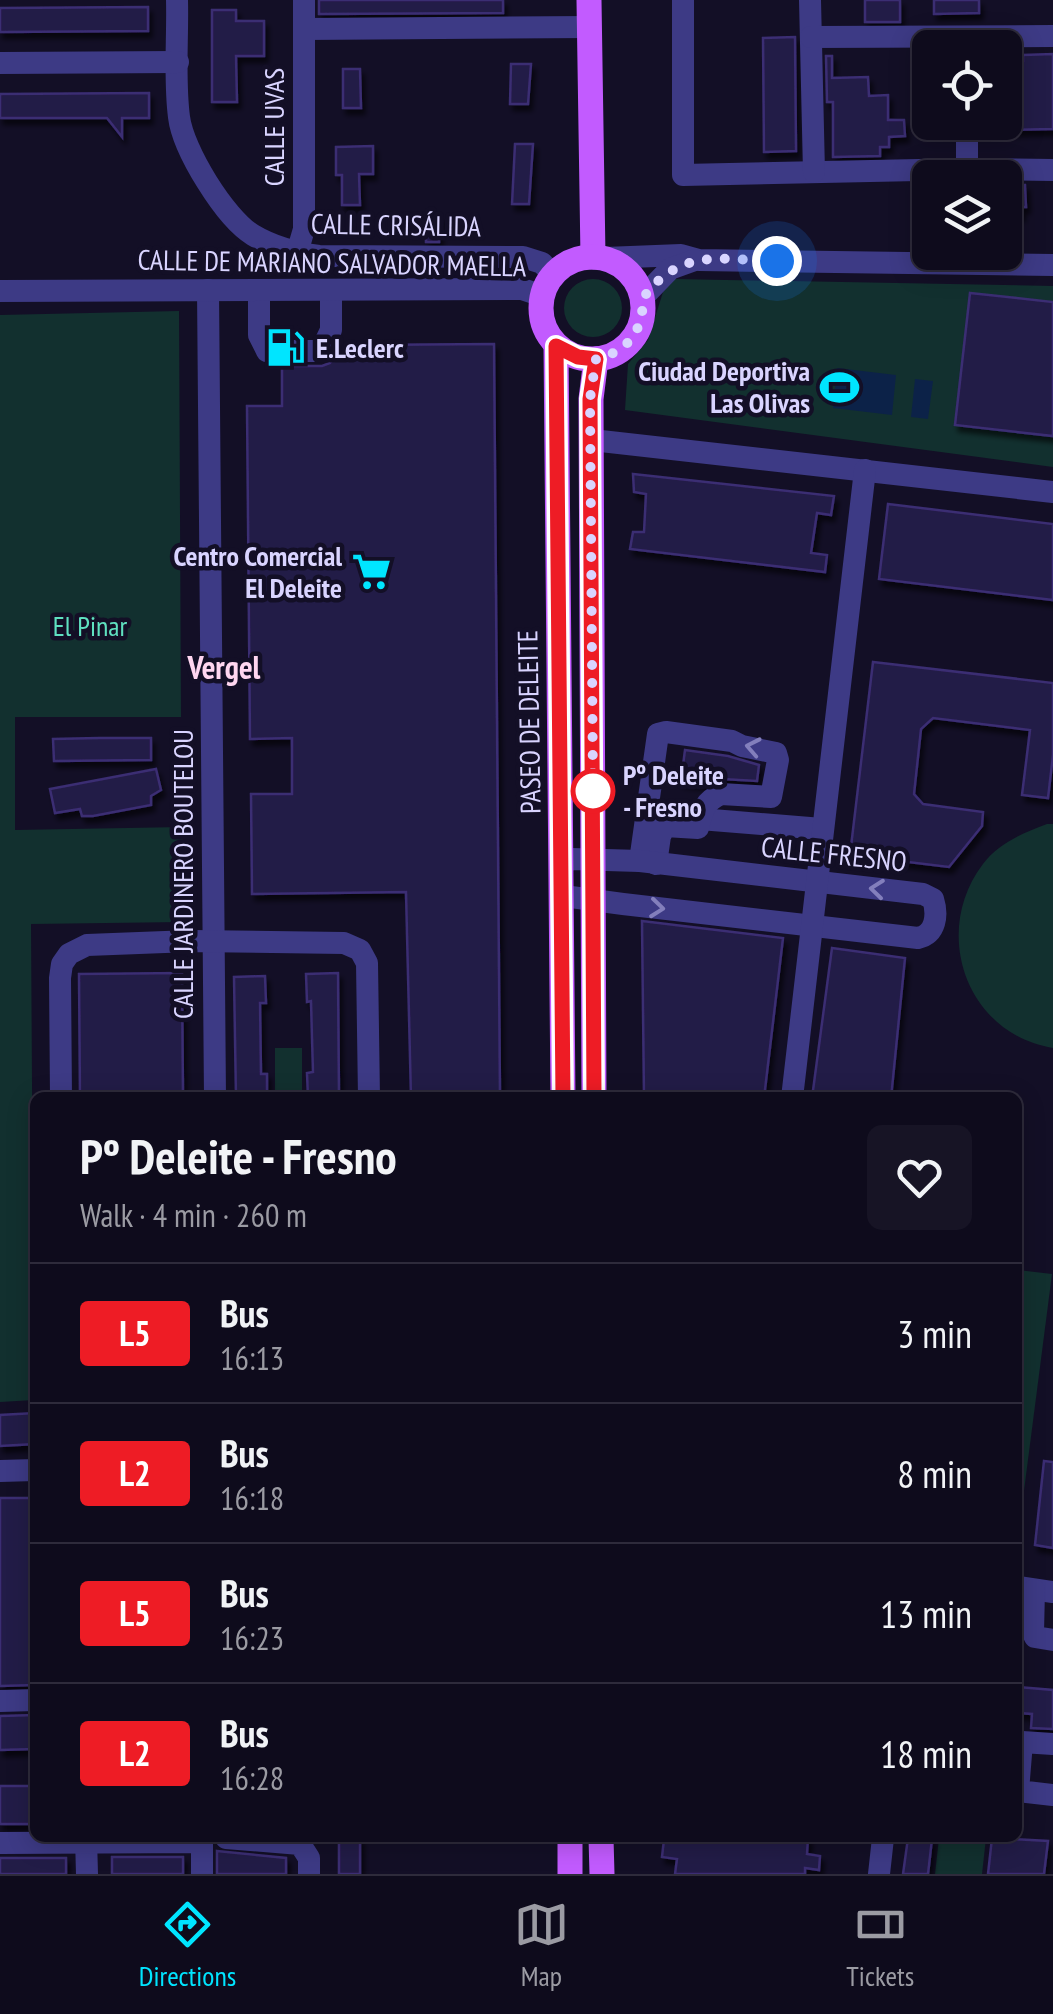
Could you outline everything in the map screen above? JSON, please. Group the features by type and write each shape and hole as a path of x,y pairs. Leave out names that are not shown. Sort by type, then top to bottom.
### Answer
{"main road":[{"path":"590,0 599,258"},
{"path":"599,258 628,271 643,298 643,315 638,332 612,355 596,359 578,357 556,346 544,326 548,285 577,259 599,258"},
{"name":"PASEO DE DELEITE","path":"556,346 563,1092"},
{"path":"594,1092 590,399 596,359"},
{"path":"570,1842 570,1874"},
{"path":"601,1842 602,1874"}],"street":[{"name":"CALLE CRISÁLIDA","path":"177,0 179,118 185,142 248,232 296,253 319,256 524,257 542,263 548,285"},
{"name":"CALLE UVAS","path":"296,253 304,229 304,0"},
{"path":"684,0 683,174 912,169"},
{"path":"810,0 814,172"},
{"path":"304,30 590,27"},
{"path":"1022,38 1053,36"},
{"path":"811,37 912,40"},
{"path":"0,63 178,62"},
{"path":"1022,169 1053,170"},
{"path":"599,258 681,256 698,260 1053,265"},
{"path":"643,298 670,269 698,260"},
{"name":"CALLE DE MARIANO SALVADOR MAELLA","path":"0,291 522,289 548,285"},
{"name":"CALLE JARDINERO BOUTELOU","path":"208,290 214,1092"},
{"path":"259,290 259,335 267,351 322,351 331,330 331,291"},
{"path":"592,440 1053,492"},
{"path":"793,1092 865,470"},
{"path":"658,734 732,741 776,752 771,797 721,794 706,804 698,828 665,826 648,863 658,734"},
{"path":"700,819 822,829"},
{"name":"CALLE FRESNO","path":"560,864 572,859 648,863 923,894 933,899 936,908 933,928 918,938 562,892"},
{"path":"60,1092 60,978 62,964 69,954 87,944 214,942 344,944 360,950 367,963 368,1092"},
{"path":"0,1471 30,1470"},
{"path":"1035,1590 1033,1633 1035,1637 1053,1640"},
{"path":"0,1700 30,1700"},
{"path":"1022,1749 1053,1744"},
{"path":"1022,1749 1053,1759"},
{"path":"1022,1791 1053,1794"},
{"path":"0,1843 30,1842"},
{"path":"86,1842 87,1874"},
{"path":"202,1874 204,1842"},
{"path":"275,1842 300,1844 308,1858 309,1874"},
{"path":"879,1874 883,1842"}],"green space":[{"path":"593,279 614,287 622,308 614,329 593,337 572,329 564,308 572,287"},
{"name":"Ciudad Deportiva Las Olivas","path":"675,279 1053,286 1053,467 625,410 628,364 648,340 663,292"},
{"name":"El Pinar","path":"179,311 181,717 15,717 15,830 183,827 182,922 31,924 30,1400 0,1402 0,315"},
{"path":"1053,824 1053,1048 1023,1039 998,1023 979,1002 966,976 959,948 960,919 968,891 983,864 1004,844"},
{"path":"275,1048 302,1048 302,1092 275,1092"},
{"path":"1022,1270 1052,1274 1022,1506"},
{"path":"939,1842 986,1842 982,1874 935,1874"}],"water":[{"path":"837,368 896,375 892,415 833,408"},
{"path":"915,379 933,381 928,419 911,417"}],"building":[{"path":"319,0 503,0 503,13 319,14"},
{"path":"865,0 900,0 900,22 865,22"},
{"path":"934,0 979,0 979,13 934,14"},
{"path":"148,7 148,31 0,32 0,8"},
{"path":"212,10 236,10 236,21 264,21 264,56 236,56 237,102 212,102"},
{"path":"795,37 796,151 764,152 763,38"},
{"path":"1053,54 1053,129 1022,130 1023,55"},
{"path":"826,56 832,56 832,78 868,77 869,96 888,95 888,120 904,120 905,136 889,137 889,147 880,147 880,156 833,157 833,102 827,102"},
{"path":"511,64 531,64 528,104 510,104"},
{"path":"343,69 360,69 361,108 343,108"},
{"path":"149,93 149,118 122,118 122,137 107,118 0,118 0,94"},
{"path":"515,144 533,144 529,204 512,204"},
{"path":"373,146 373,174 359,174 360,205 342,205 342,175 336,175 336,147"},
{"path":"1022,185 1025,185 1026,207 1022,207"},
{"path":"426,217 439,217 439,242 426,242"},
{"path":"970,293 1053,302 1053,436 955,425"},
{"name":"Centro Comercial El Deleite","path":"494,344 500,1092 411,1092 406,892 252,894 251,794 292,794 292,738 250,739 247,406 282,406 282,366 322,366 336,354 356,353 356,345"},
{"path":"633,474 834,496 831,515 817,513 811,553 827,555 825,572 630,549 633,532 644,532 646,494 634,492"},
{"path":"888,504 1053,524 1053,600 879,579"},
{"path":"873,662 1053,683 1053,755 1048,798 1022,795 1030,730 933,718 921,729 914,794 923,804 983,812 982,826 949,867 850,855"},
{"path":"151,738 151,760 54,761 53,739"},
{"path":"685,750 759,765 757,781 681,781"},
{"path":"156,769 161,790 151,796 151,805 93,816 82,816 80,809 55,813 50,789"},
{"path":"642,921 783,938 765,1092 644,1092"},
{"path":"832,948 905,958 892,1092 813,1092"},
{"path":"182,973 183,1092 80,1092 79,974"},
{"path":"338,973 339,1092 308,1092 307,1073 313,1072 311,1001 307,1002 306,974"},
{"path":"265,976 266,1003 260,1003 261,1074 267,1074 267,1092 236,1092 234,977"},
{"path":"30,1413 30,1444 0,1446 0,1415"},
{"path":"1044,1461 1053,1462 1053,1548 1035,1545"},
{"path":"0,1498 30,1498 30,1685 0,1686"},
{"path":"1022,1687 1053,1690 1053,1729 1031,1728 1032,1714 1022,1713"},
{"path":"30,1715 30,1749 0,1750 0,1716"},
{"path":"0,1786 30,1786 30,1824 0,1824"},
{"path":"1048,1841 1044,1874 988,1874 992,1842"},
{"path":"339,1842 360,1842 360,1874 339,1874"},
{"path":"664,1842 808,1842 807,1854 820,1856 819,1870 805,1868 805,1874 675,1874 677,1859 662,1857"},
{"path":"907,1842 932,1842 928,1874 903,1874"},
{"path":"217,1851 286,1858 286,1874 217,1874"},
{"path":"112,1857 183,1857 183,1874 112,1874"},
{"path":"0,1858 66,1858 66,1874 0,1874"}],"bus line":[{"name":"L5","path":"563,1092 556,346 578,357 596,359 590,399 594,1092"}],"place":[{"name":"E.Leclerc","path":"286,348"},
{"name":"Ciudad Deportiva Las Olivas","path":"840,387"},
{"name":"Centro Comercial El Deleite","path":"372,572"},
{"name":"Pº Deleite - Fresno","path":"593,791"}],"district":[{"name":"Vergel","path":"224,668"}],"route":[{"path":"593,791 590,399 596,359 612,355 638,332 643,298 670,269 698,260 777,261"}]}
